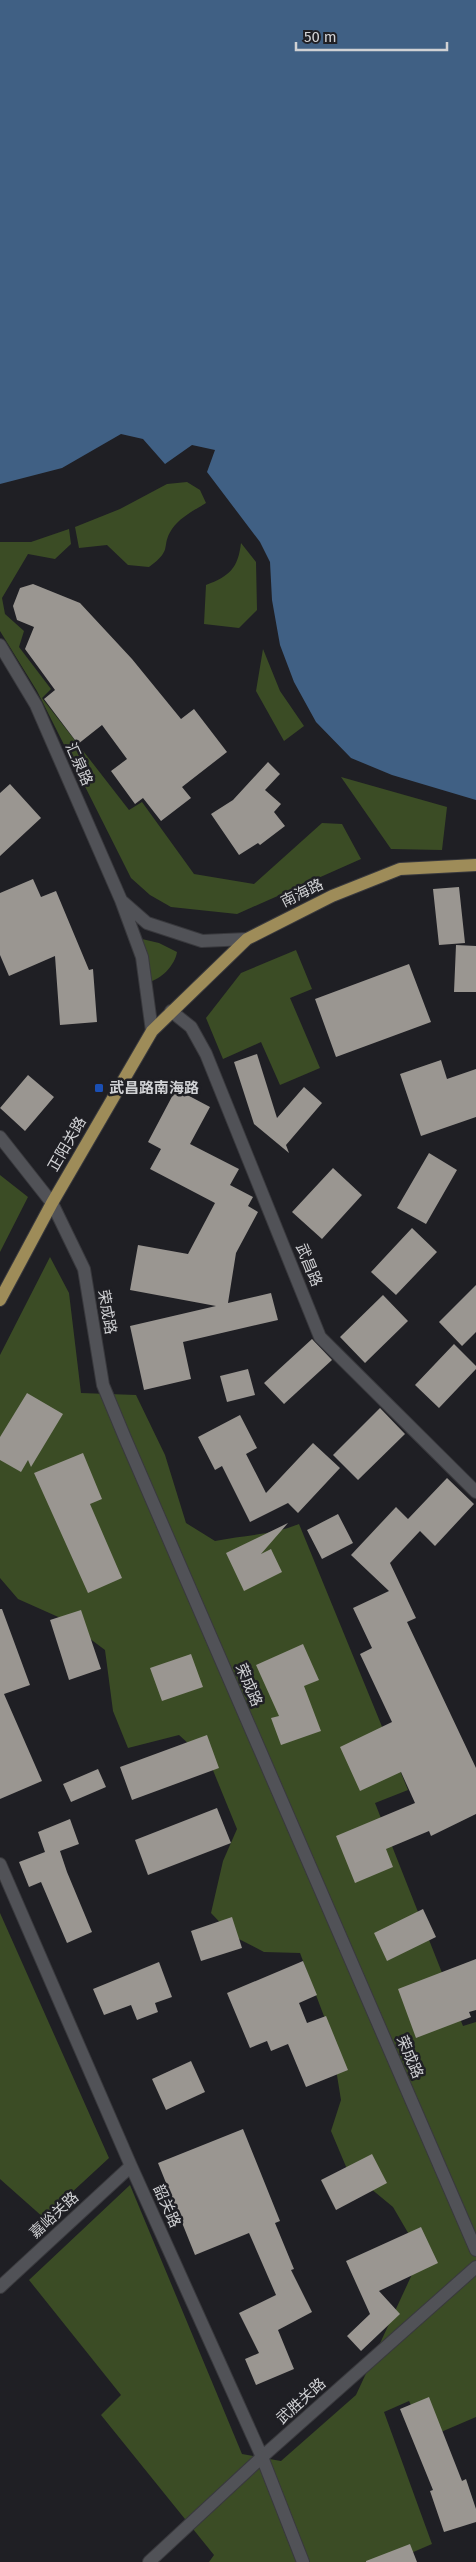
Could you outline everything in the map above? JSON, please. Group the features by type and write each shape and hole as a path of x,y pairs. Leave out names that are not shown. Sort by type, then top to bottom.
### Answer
{"main road":[{"name":"南海路","path":"171,1011 246,939 332,896 400,869 476,865"},
{"name":"正阳关路","path":"0,1300 52,1203 152,1031 171,1011"}],"street":[{"name":"汇泉路","path":"0,645 36,705 121,900 142,957 152,1031"},
{"path":"121,900 147,923 202,941 246,939"},
{"name":"武昌路","path":"171,1011 191,1027 206,1054 320,1337 476,1492"},
{"name":"荣成路","path":"0,1137 52,1203 84,1269 104,1385 125,1438 476,2250"},
{"name":"韶关路","path":"0,1864 131,2166 262,2457 303,2562"},
{"name":"嘉峪关路","path":"0,2287 131,2166"},
{"name":"武胜关路","path":"149,2562 262,2457 476,2267"}],"green space":[{"path":"187,482 200,490 206,503 175,525 169,535 164,552 149,567 128,565 107,545 79,548 75,527 120,509 167,484"},
{"path":"69,529 71,544 55,559 28,554 2,598 5,614 24,631 19,647 51,689 42,698 129,810 142,802 194,874 254,884 322,823 342,824 361,859 237,914 171,907 150,895 131,878 37,691 0,631 0,542 31,542"},
{"path":"241,543 256,562 257,610 239,628 204,624 206,585 221,578 231,570 238,559"},
{"path":"263,649 280,691 304,726 284,741 256,691"},
{"path":"341,777 447,807 442,850 391,849"},
{"path":"142,939 159,943 177,952 167,971 153,981 148,982"},
{"path":"296,950 312,989 290,998 320,1068 280,1085 261,1042 223,1059 206,1018 241,973"},
{"path":"0,1175 28,1197 0,1252"},
{"path":"50,1257 69,1293 81,1393 136,1395 165,1455 186,1523 215,1541 268,1533 299,1524 408,1790 375,1803 463,2026 476,2022 476,2417 427,2438 409,2401 384,2412 432,2544 390,2562 209,2562 214,2555 101,2415 121,2395 29,2280 130,2185 242,2454 281,2461 356,2395 421,2255 393,2207 347,2169 331,2131 341,2100 330,2032 300,1953 264,1952 233,1936 211,1913 223,1861 237,1829 210,1763 179,1735 128,1748 113,1711 105,1650 65,1620 18,1599 0,1578 0,1355"},
{"path":"0,1913 109,2158 44,2218 0,2179"}],"water":[{"path":"0,0 476,0 476,800 392,775 351,758 316,722 294,682 280,645 272,600 270,562 260,542 207,472 215,450 192,445 165,464 143,439 121,434 62,468 0,484"}],"building":[{"path":"33,584 80,603 132,659 181,719 194,709 227,752 182,787 191,798 161,821 143,798 135,804 111,771 127,759 102,725 78,744 44,699 55,690 25,649 34,627 17,620 13,606 20,588"},
{"path":"268,762 280,774 265,790 281,804 274,812 285,826 260,845 258,843 239,855 211,814 233,800"},
{"path":"10,784 41,818 0,856 0,793"},
{"path":"33,879 41,897 56,891 89,970 93,969 97,1022 60,1025 55,956 9,976 0,955 0,893"},
{"path":"459,887 465,943 439,945 433,889"},
{"path":"456,945 476,946 476,992 454,992"},
{"path":"409,964 431,1022 336,1057 315,999"},
{"path":"257,1054 277,1118 304,1087 322,1103 286,1145 289,1153 254,1124 234,1062"},
{"path":"441,1060 447,1079 476,1069 476,1117 421,1136 400,1074"},
{"path":"28,1075 54,1097 25,1131 0,1108"},
{"path":"176,1089 210,1107 190,1144 239,1169 230,1185 253,1197 248,1206 258,1212 236,1253 228,1303 271,1293 278,1320 183,1342 191,1379 144,1390 130,1326 216,1306 130,1290 138,1245 188,1254 215,1203 150,1169 161,1149 148,1142"},
{"path":"429,1153 457,1170 426,1224 397,1208"},
{"path":"333,1168 362,1195 322,1239 292,1212"},
{"path":"412,1228 437,1252 396,1295 371,1272"},
{"path":"476,1285 476,1332 462,1346 439,1322"},
{"path":"383,1295 408,1321 365,1363 340,1337"},
{"path":"312,1339 332,1360 284,1404 264,1383"},
{"path":"454,1344 476,1366 476,1369 439,1408 415,1385"},
{"path":"248,1369 255,1395 227,1402 220,1376"},
{"path":"27,1393 63,1414 31,1467 28,1460 21,1472 0,1460 0,1437"},
{"path":"380,1408 405,1434 358,1480 333,1455"},
{"path":"240,1415 257,1448 246,1454 266,1493 313,1443 340,1468 298,1513 288,1503 250,1522 222,1466 215,1470 198,1437"},
{"path":"83,1453 102,1499 90,1504 122,1578 88,1593 34,1473"},
{"path":"447,1478 474,1504 435,1546 420,1531 390,1563 416,1618 407,1622 476,1768 476,1814 431,1836 429,1831 386,1849 393,1867 355,1883 336,1836 415,1803 401,1772 360,1791 340,1747 392,1722 360,1654 372,1648 353,1608 389,1591 351,1555 396,1507 408,1519"},
{"path":"338,1514 353,1543 322,1559 307,1530"},
{"path":"288,1523 261,1554 271,1549 282,1572 244,1591 226,1553"},
{"path":"0,1609 2,1609 30,1685 4,1694 42,1781 0,1799"},
{"path":"81,1610 101,1669 69,1680 50,1620"},
{"path":"303,1644 319,1680 304,1686 321,1731 281,1745 271,1718 279,1716 256,1665"},
{"path":"191,1654 203,1687 162,1701 150,1668"},
{"path":"207,1735 219,1768 132,1800 120,1767"},
{"path":"98,1769 106,1787 71,1802 63,1784"},
{"path":"217,1808 231,1843 148,1875 135,1840"},
{"path":"70,1819 79,1844 60,1851 92,1932 67,1943 41,1882 29,1887 19,1862 45,1852 38,1832"},
{"path":"423,1909 436,1937 387,1961 374,1933"},
{"path":"232,1917 242,1948 201,1961 191,1931"},
{"path":"476,1959 476,2010 469,2012 471,2017 416,2038 398,1989"},
{"path":"303,1961 317,1995 299,2003 307,2023 326,2016 348,2070 306,2087 288,2044 271,2051 267,2041 250,2048 227,1993"},
{"path":"159,1962 172,1997 155,2003 158,2012 137,2020 131,2005 104,2015 93,1989"},
{"path":"191,2061 205,2092 166,2110 152,2079"},
{"path":"243,2129 280,2221 275,2223 294,2269 291,2270 312,2312 278,2330 294,2369 256,2385 245,2359 259,2353 239,2313 276,2295 249,2233 195,2255 158,2163"},
{"path":"372,2154 387,2183 336,2210 321,2180"},
{"path":"421,2227 438,2263 379,2291 400,2314 361,2351 347,2336 370,2314 346,2261"},
{"path":"429,2397 462,2481 466,2479 476,2509 476,2522 444,2532 430,2491 433,2490 400,2409"},
{"path":"410,2544 417,2562 366,2562 366,2561"}],"place":[{"name":"武昌路南海路","path":"99,1088"}]}
